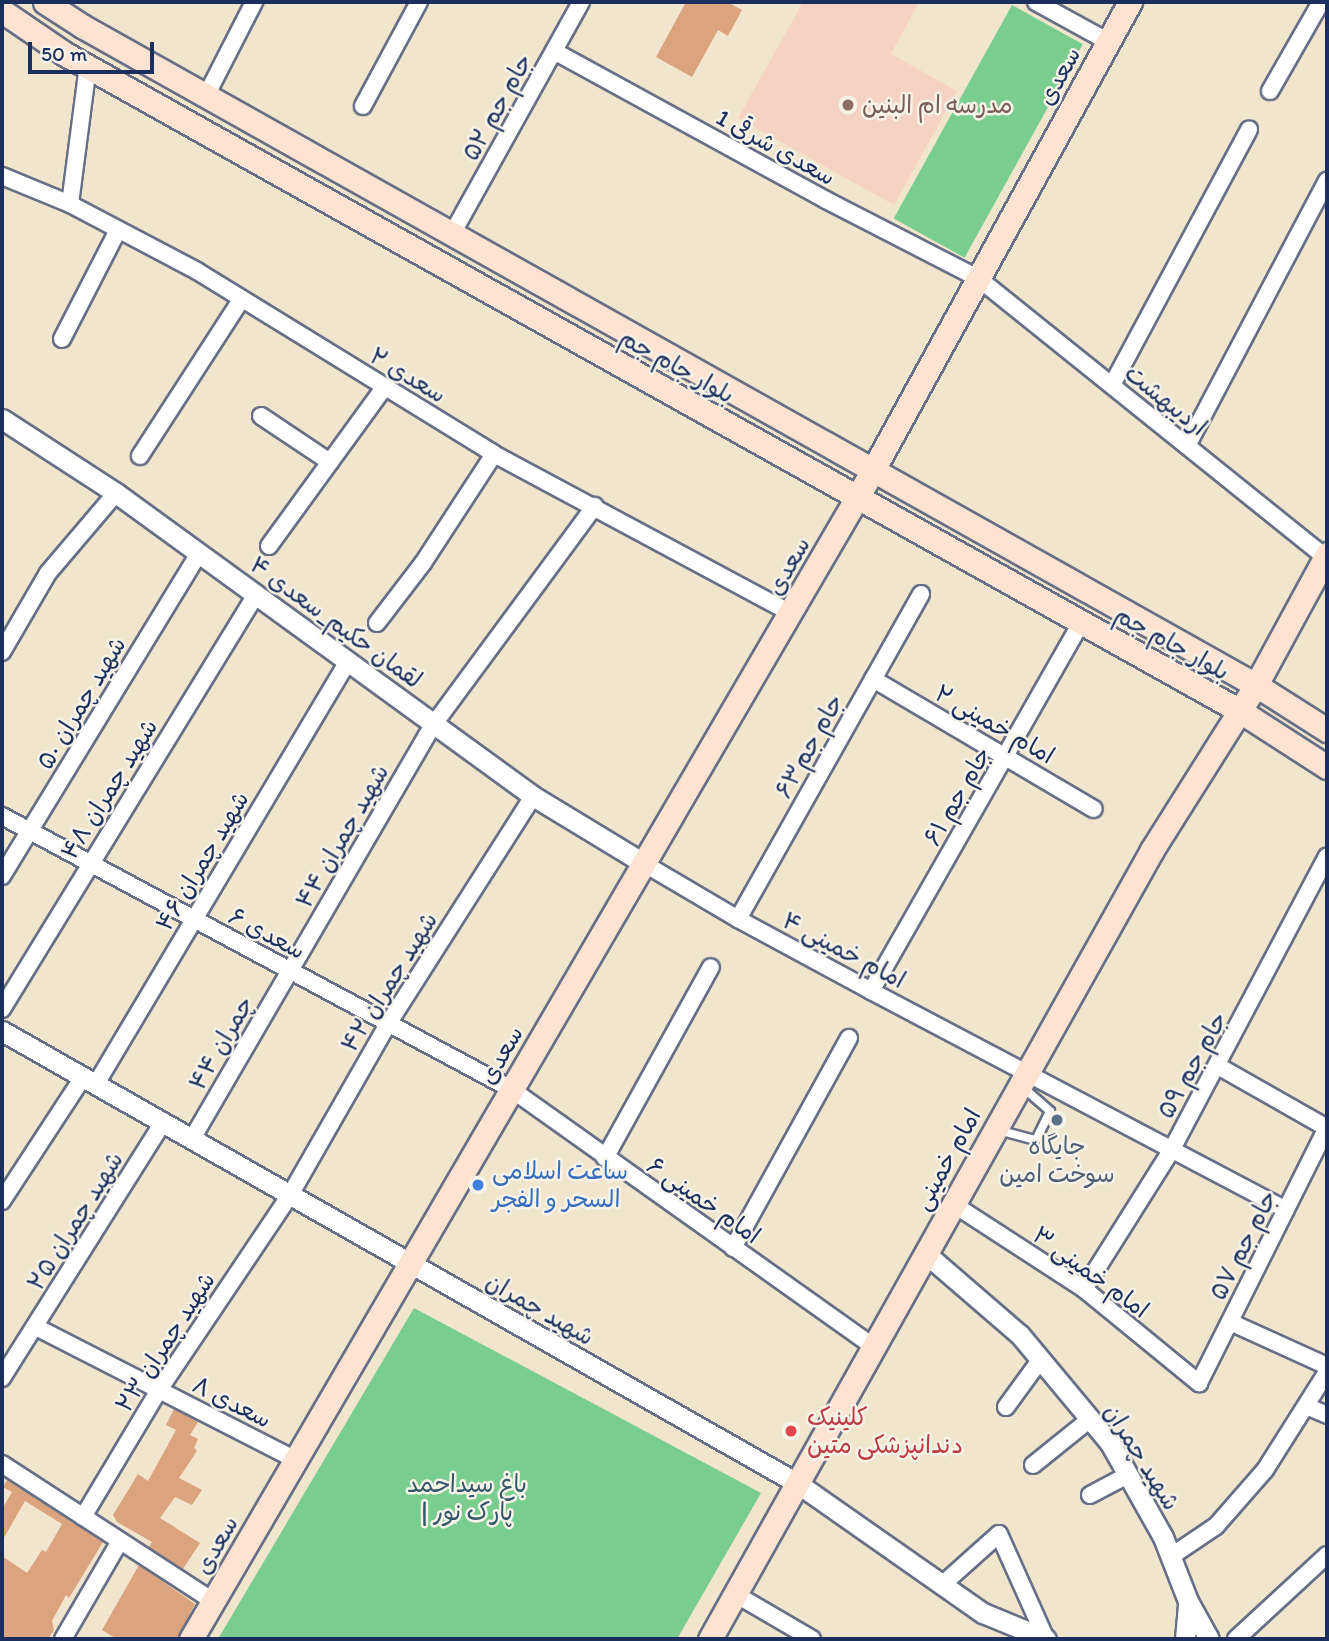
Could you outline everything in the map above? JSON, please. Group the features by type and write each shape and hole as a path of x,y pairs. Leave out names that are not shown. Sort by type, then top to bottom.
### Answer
{"main road":[{"name":"سعدی","path":"191,1639 858,498 1130,2"},
{"name":"بلوار جام جم","path":"48,3 206,96 1256,685 1327,730"},
{"name":"بلوار جام جم","path":"2,11 88,66 190,124 1240,711 1327,767"},
{"path":"190,124 206,96"},
{"path":"1256,685 1326,555"},
{"name":"امام خمینی","path":"710,1639 1152,850 1256,685"}],"street":[{"path":"206,96 254,2"},
{"path":"363,106 419,2"},
{"name":"جام جم ۵۲","path":"452,234 581,2"},
{"path":"1036,2 1107,41"},
{"path":"1270,91 1321,2"},
{"name":"سعدی شرقی 1","path":"554,51 825,201 978,278"},
{"path":"70,204 88,66"},
{"path":"1112,385 1249,129"},
{"name":"سعدی ۲","path":"2,176 70,204 197,271 494,454 791,613"},
{"path":"1187,446 1327,181"},
{"path":"62,339 118,230"},
{"name":"اردیبهشت","path":"978,278 1326,555"},
{"path":"140,456 241,300"},
{"path":"269,546 384,388"},
{"path":"261,416 330,462"},
{"name":"لقمان حکیم_سعدی ۴","path":"2,419 116,493 533,796 643,863"},
{"path":"377,623 423,563 494,454"},
{"path":"2,652 48,573 116,493"},
{"name":"شهید چمران ۴۴","path":"290,971 433,724 595,506"},
{"name":"شهید چمران ۵۰","path":"2,876 199,553"},
{"name":"شهید چمران ۴۸","path":"2,1009 256,594"},
{"name":"جام جم۶۳","path":"737,919 921,594"},
{"name":"جام جم ۶۱","path":"870,991 1081,623"},
{"name":"شهید چمران ۴۶","path":"2,1201 90,1081 194,920 348,662"},
{"name":"امام خمینی ۲","path":"873,678 1094,809"},
{"name":"شهید چمران ۴۲","path":"290,1195 388,1024 533,796"},
{"name":"سعدی ۶","path":"2,817 511,1089"},
{"name":"جام جم ۵۹","path":"1084,1289 1172,1149 1327,856"},
{"name":"امام خمینی ۴","path":"643,863 737,919 1022,1078 1172,1149 1286,1210"},
{"path":"605,1158 711,967"},
{"name":"چمران ۴۴","path":"192,1139 290,971"},
{"name":"شهید چمران","path":"2,1031 796,1483 983,1613 1046,1639"},
{"path":"733,1248 849,1038"},
{"path":"1218,1066 1327,1128"},
{"name":"امام خمینی ۶","path":"511,1089 873,1346"},
{"name":"شهید چمران ۲۵","path":"2,1378 163,1122"},
{"name":"جام جم ۵۷","path":"1199,1383 1327,1128"},
{"name":"شهید چمران ۲۳","path":"83,1517 159,1390 290,1195"},
{"name":"امام خمینی ۳","path":"953,1204 1084,1289 1199,1383"},
{"name":"شهید چمران","path":"925,1253 1020,1335 1110,1443 1163,1537 1188,1601 1209,1639"},
{"path":"1230,1322 1327,1366"},
{"name":"سعدی ۸","path":"36,1327 296,1460"},
{"path":"1006,1407 1041,1359"},
{"path":"1170,1557 1216,1526 1265,1470 1327,1371"},
{"path":"1306,1406 1327,1415"},
{"path":"1033,1465 1090,1419"},
{"path":"2,1464 213,1601"},
{"path":"1090,1495 1128,1475"},
{"path":"943,1584 999,1534 1046,1639"},
{"path":"63,1639 120,1541"},
{"path":"1236,1639 1327,1555"},
{"path":"735,1594 812,1639"},
{"path":"1185,1639 1188,1601"}],"lane":[{"path":"994,1129 1035,1140 1050,1111 1022,1078"}],"shaded area":[{"name":"مدرسه ام البنین","path":"803,2 919,2 891,54 957,91 894,205 738,118"}],"green space":[{"path":"1012,5 1083,44 965,258 894,218"},
{"name":"باغ سیداحمد | پارک نور","path":"414,1308 761,1493 677,1639 218,1639"}],"building":[{"path":"686,2 727,2 742,10 728,36 718,30 692,77 656,57"},
{"path":"174,1409 198,1422 190,1435 198,1439 194,1448 197,1451 179,1478 202,1490 192,1505 175,1497 160,1518 200,1543 183,1569 149,1547 152,1542 117,1522 113,1515 138,1474 148,1481 176,1430 166,1425"},
{"path":"7,1480 103,1542 69,1598 66,1595 52,1621 54,1630 48,1639 2,1639 2,1556 27,1573 42,1550 46,1552 62,1524 25,1501 2,1541 2,1509 12,1492 3,1487"},
{"path":"139,1565 195,1604 177,1639 117,1639 102,1630"}],"place":[{"name":"مدرسه ام البنین","path":"848,105"},
{"name":"جایگاه سوخت امین","path":"1057,1120"},
{"name":"ساعت اسلامی السحر و الفجر","path":"478,1185"},
{"name":"کلینیک دندانپزشکی متین","path":"791,1431"}]}
